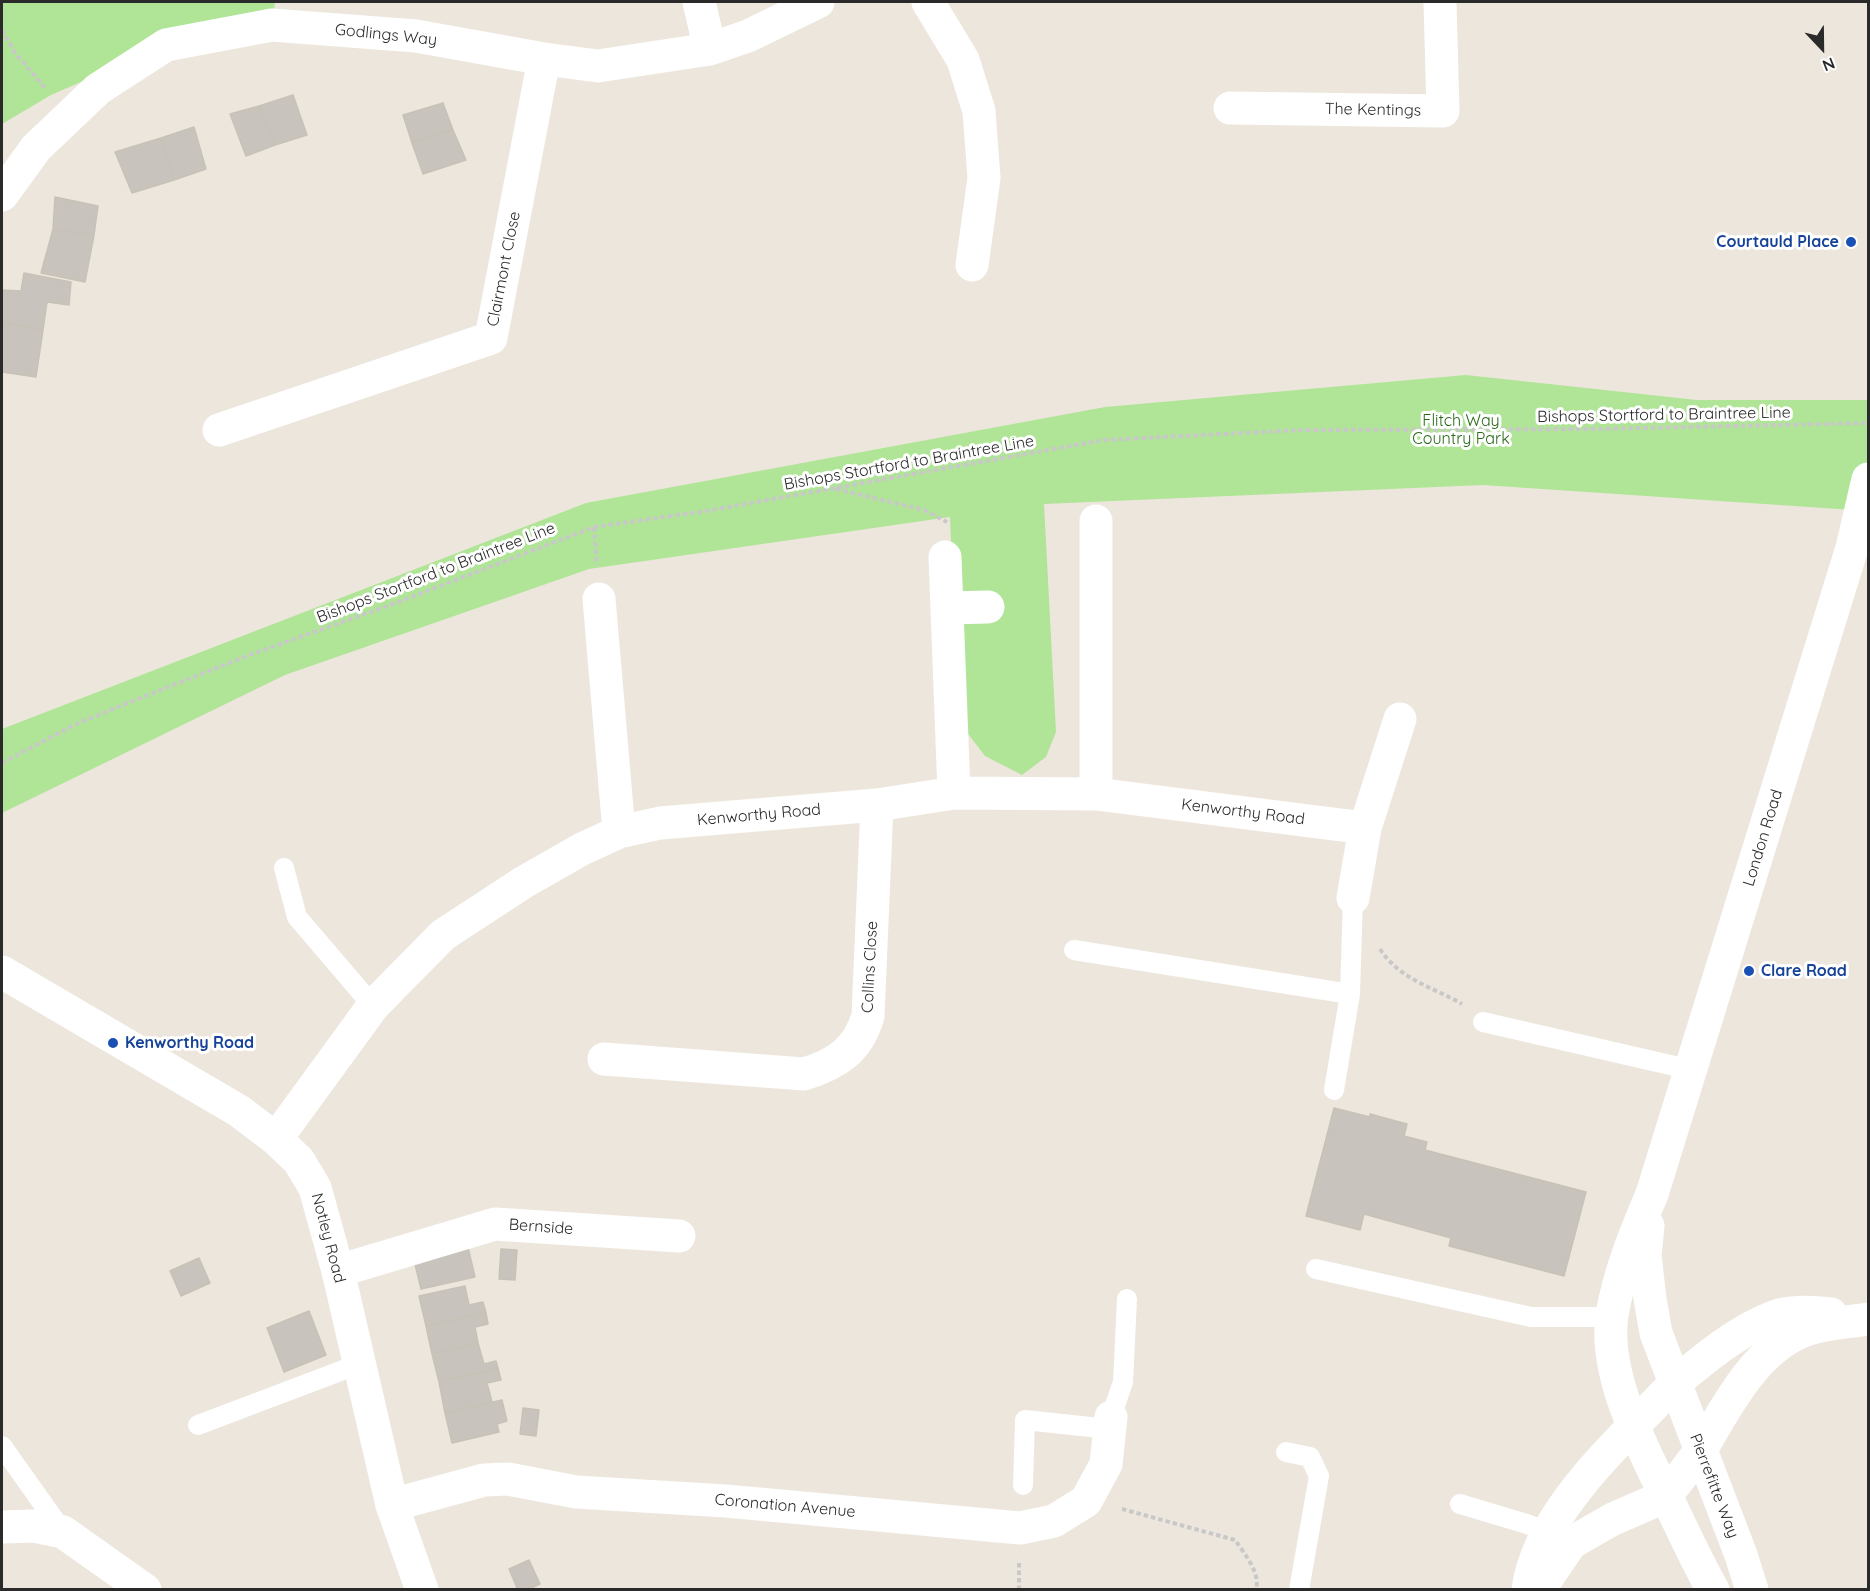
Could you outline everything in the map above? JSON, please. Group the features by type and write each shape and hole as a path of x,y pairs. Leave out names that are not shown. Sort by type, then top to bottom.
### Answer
{"street":[{"path":"699,2 710,49"},
{"name":"Godlings Way","path":"2,195 36,148 98,89 166,45 272,25 416,36 597,66 710,49 748,36 818,2"},
{"path":"928,2 963,60 979,111 984,178 972,265"},
{"name":"The Kentings","path":"1230,108 1443,111 1440,2"},
{"name":"Clairmont Close","path":"219,430 491,338 544,59"},
{"name":"London Road","path":"1634,1428 1620,1389 1613,1359 1612,1317 1628,1248 1652,1194 1692,1070 1852,548 1869,479"},
{"path":"1096,521 1096,794"},
{"path":"945,557 954,794"},
{"path":"599,599 619,832"},
{"path":"947,608 988,607"},
{"path":"1353,898 1365,828 1400,719"},
{"name":"Kenworthy Road","path":"276,1138 373,1006 443,935 524,882 582,849 619,832 660,823 877,805 954,794 1096,794 1365,828"},
{"name":"Collins Close","path":"604,1059 804,1074 832,1063 855,1046 864,1032 868,1017 877,805"},
{"name":"Notley Road","path":"2,972 239,1111 276,1138 300,1161 315,1188 338,1271 392,1505 422,1590"},
{"name":"London Road","path":"1652,1194 1645,1256 1650,1299 1656,1332 1675,1383"},
{"name":"Bernside","path":"338,1271 495,1224 679,1236"},
{"path":"1539,1590 1560,1537 1569,1500 1675,1383 1715,1349 1772,1317 1808,1312 1869,1319"},
{"path":"1528,1590 1531,1569 1560,1537 1613,1519 1666,1496 1701,1450 1734,1392 1781,1343 1809,1329 1869,1319"},
{"name":"Pierrefitte Way","path":"1675,1383 1741,1555 1752,1590"},
{"name":"Coronation Avenue","path":"392,1505 484,1480 508,1479 576,1492 726,1501 1020,1528 1054,1521 1086,1501 1106,1464 1110,1423"},
{"path":"1634,1428 1713,1590"},
{"path":"2,1527 34,1526 63,1532 145,1590"}],"lane":[{"path":"284,868 297,917 373,1006"},
{"path":"1334,1090 1350,994 1353,898"},
{"path":"1074,950 1350,994"},
{"path":"1483,1022 1692,1070"},
{"path":"1316,1269 1531,1317 1612,1317"},
{"path":"1023,1485 1025,1420 1110,1423 1123,1382 1127,1299"},
{"path":"198,1425 359,1364"},
{"path":"2,1446 63,1532"},
{"path":"1286,1452 1310,1456 1319,1476 1299,1590"},
{"path":"1460,1504 1560,1537"}],"path":[{"path":"2,30 15,53 51,95"},
{"name":"Bishops Stortford to Braintree Line","path":"2,763 76,724 128,703 244,657 401,601 594,526 705,511 1104,440 1302,430 1588,429 1869,423"},
{"path":"833,488 924,510 964,531 945,557"},
{"path":"1376,941 1385,956 1402,972 1426,987 1461,1002 1483,1022"},
{"path":"1086,1501 1125,1509 1235,1540 1251,1562 1258,1584 1256,1590"}],"green space":[{"path":"2,2 275,2 272,25 166,45 51,95 2,124"},
{"name":"Flitch Way Country Park","path":"1466,375 1697,400 1868,400 1868,511 1483,485 1044,504 1056,732 1046,757 1022,775 985,756 959,722 950,517 589,569 285,675 2,813 2,729 586,503 1105,407"}],"building":[{"path":"293,95 307,135 275,145 259,106"},
{"path":"443,103 453,130 412,143 403,115"},
{"path":"259,106 275,145 246,156 230,114"},
{"path":"194,127 206,169 174,180 161,138"},
{"path":"453,130 466,160 423,174 412,143"},
{"path":"161,138 174,180 132,193 115,152"},
{"path":"55,197 98,206 94,235 53,229"},
{"path":"53,229 94,235 85,282 41,273"},
{"path":"24,273 71,282 69,305 47,302 43,330 2,322 2,290 21,291"},
{"path":"2,322 43,330 36,377 2,372"},
{"path":"1334,1108 1370,1117 1370,1114 1407,1124 1404,1136 1427,1142 1425,1150 1586,1192 1564,1276 1449,1246 1451,1238 1364,1214 1360,1230 1306,1216"},
{"path":"468,1247 475,1277 421,1289 414,1260"},
{"path":"501,1249 517,1250 515,1280 499,1279"},
{"path":"199,1258 210,1283 181,1296 170,1271"},
{"path":"465,1286 469,1305 483,1302 486,1313 426,1326 419,1296"},
{"path":"309,1311 326,1355 284,1372 267,1328"},
{"path":"486,1313 488,1324 475,1327 478,1343 432,1354 426,1326"},
{"path":"478,1343 484,1364 496,1361 498,1368 439,1382 432,1354"},
{"path":"498,1368 501,1380 487,1383 492,1402 445,1413 439,1382"},
{"path":"502,1400 507,1421 497,1424 499,1432 452,1443 445,1413"},
{"path":"523,1408 539,1410 536,1436 520,1434"},
{"path":"529,1560 540,1584 527,1590 518,1590 509,1569"}],"place":[{"name":"Courtauld Place","path":"1851,242"},
{"name":"Clare Road","path":"1749,971"},
{"name":"Kenworthy Road","path":"113,1043"}]}
